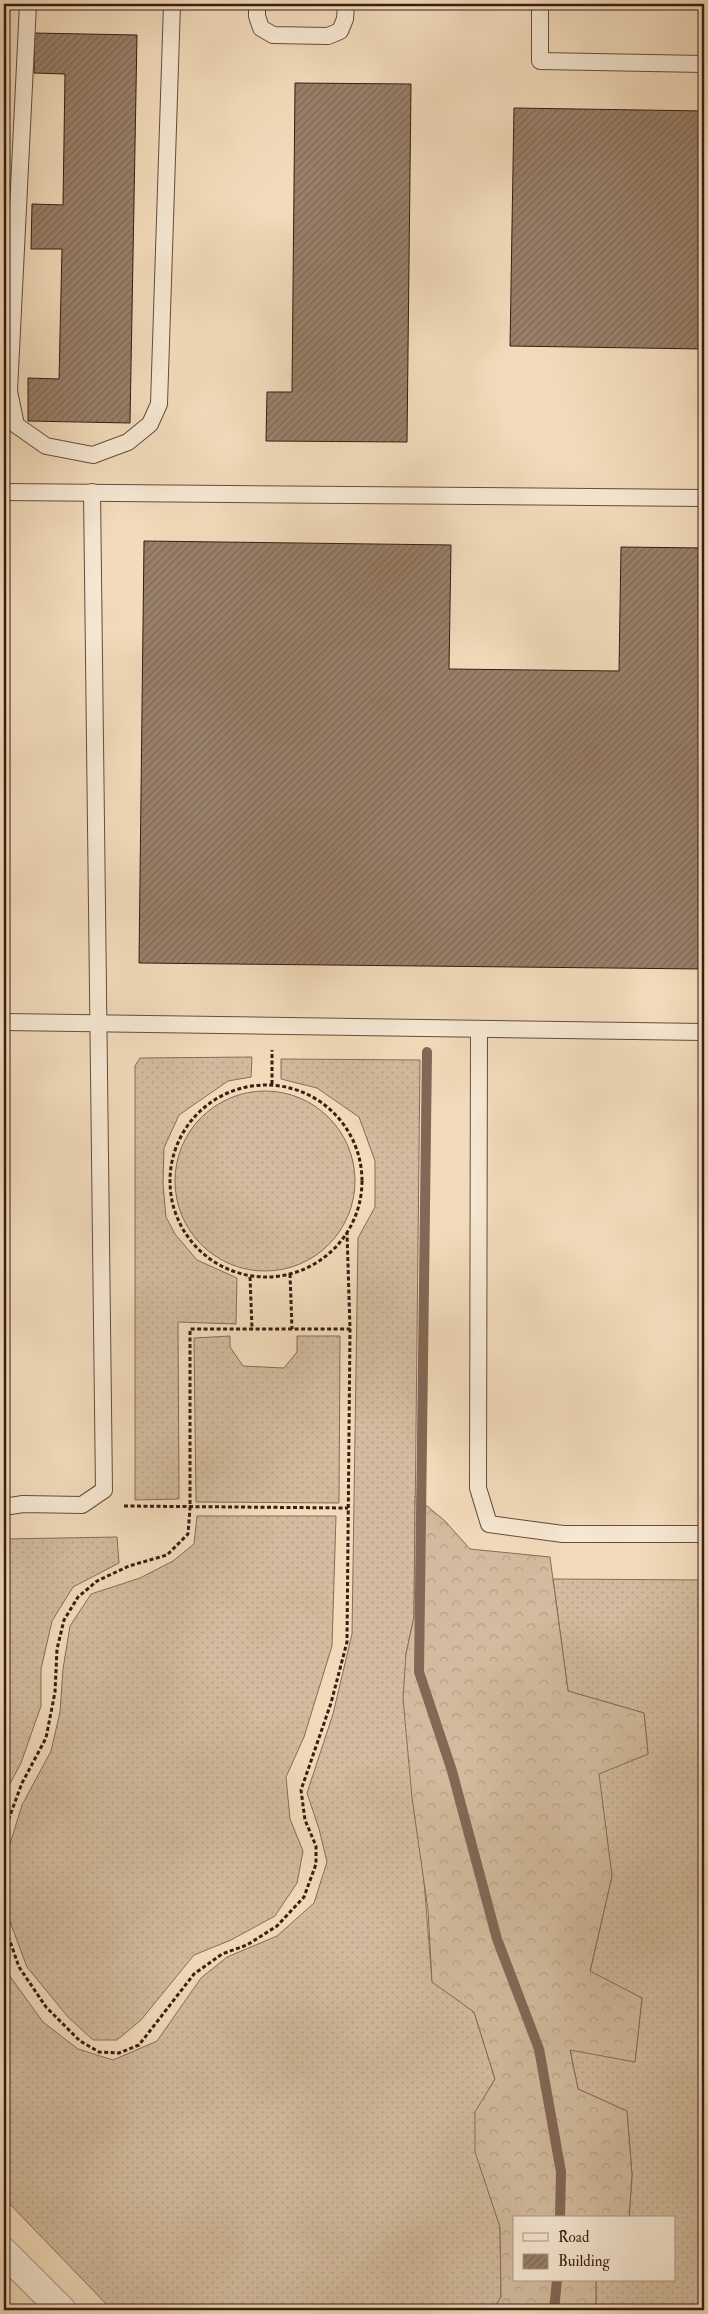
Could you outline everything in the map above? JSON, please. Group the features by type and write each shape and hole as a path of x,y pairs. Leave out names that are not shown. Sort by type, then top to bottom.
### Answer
{"street":[{"path":"4,2252 62,2310"}],"lane":[{"path":"28,4 8,391 16,425 46,446 92,455 128,442 150,424 159,404 172,4"},
{"path":"257,4 257,16 262,28 273,35 319,36 328,36 340,31 345,19 346,4"},
{"path":"540,4 540,61 704,64"},
{"path":"4,492 704,498"},
{"path":"4,1507 23,1504 82,1505 104,1490 100,1023 92,492"},
{"path":"4,1022 704,1032"},
{"path":"479,1028 478,1488 489,1524 563,1534 704,1534"}],"path":[{"path":"272,1084 273,1025"},
{"path":"272,1084 300,1091 325,1105 345,1126 358,1151 363,1179 359,1208 347,1233 325,1257 312,1266 290,1274 270,1278 250,1277 222,1267 198,1251 180,1227 170,1200 169,1170 176,1142 193,1117 215,1099 242,1087 272,1084"},
{"path":"4,1924 19,1967 46,2007 80,2041 99,2052 119,2053 139,2044 194,1974 222,1954 247,1945 277,1926 304,1897 316,1864 316,1846 305,1820 301,1790 331,1703 347,1642 350,1329 347,1233"},
{"path":"290,1274 292,1329"},
{"path":"250,1277 252,1328"},
{"path":"4,1832 22,1783 46,1738 55,1692 57,1649 64,1620 78,1596 97,1581 129,1566 167,1555 188,1534 190,1508 190,1329 350,1329"},
{"path":"82,1505 190,1508 348,1508"}],"green space":[{"path":"252,1057 251,1077 228,1081 179,1115 164,1148 163,1184 166,1217 175,1234 197,1260 237,1278 236,1324 178,1322 179,1499 135,1500 135,1066 140,1058"},
{"path":"281,1059 420,1060 414,1617 406,1654 432,1981 474,2012 495,2079 475,2113 485,2181 500,2227 501,2297 493,2310 112,2310 4,2198 4,1968 43,2022 78,2049 113,2060 157,2041 201,1978 227,1957 277,1936 314,1903 327,1862 319,1829 307,1793 333,1714 352,1634 358,1238 375,1207 375,1161 359,1117 317,1088 281,1079"},
{"path":"265,1091 283,1093 299,1098 315,1106 329,1117 340,1131 348,1147 353,1163 355,1181 353,1199 348,1215 340,1231 329,1245 315,1256 299,1264 283,1269 265,1271 247,1269 231,1264 215,1256 201,1245 190,1231 182,1215 177,1199 175,1181 177,1163 182,1147 190,1131 201,1117 215,1106 231,1098 247,1093"},
{"path":"230,1336 230,1347 243,1366 284,1368 297,1352 297,1336 340,1336 339,1503 196,1502 194,1338"},
{"path":"415,1496 445,1521 470,1549 550,1557 568,1691 644,1713 648,1754 599,1774 612,1876 590,1971 642,1998 635,2062 570,2050 578,2089 627,2111 632,2175 629,2216 513,2216 513,2282 596,2282 596,2310 493,2310 501,2297 500,2227 475,2152 475,2112 495,2079 474,2012 432,1982 428,1910 412,1798 403,1698 406,1654 414,1617"},
{"path":"197,1516 336,1516 332,1646 304,1737 286,1777 290,1819 303,1851 297,1883 275,1916 231,1940 194,1955 141,2020 117,2040 93,2040 68,2017 27,1967 9,1919 5,1860 22,1805 51,1751 60,1712 63,1669 70,1626 91,1594 140,1578 173,1561 194,1544"},
{"path":"117,1537 119,1563 73,1587 52,1621 41,1669 41,1706 21,1763 4,1795 4,1539"},
{"path":"553,1579 704,1580 704,2310 596,2310 596,2282 676,2282 676,2216 629,2216 632,2175 627,2111 578,2089 570,2049 635,2061 642,1998 590,1972 612,1876 598,1773 648,1754 644,1713 568,1691"}],"building":[{"path":"34,33 137,35 130,423 28,421 28,378 59,379 62,249 31,249 32,204 63,205 65,74 34,73"},
{"path":"295,83 411,84 407,442 266,441 267,392 292,392"},
{"path":"514,108 704,111 704,349 510,346"},
{"path":"144,541 451,545 449,669 619,671 621,547 704,548 704,969 139,963"}],"waterway":[{"path":"427,1052 419,1672 452,1771 497,1939 539,2049 561,2172 560,2216"},
{"path":"554,2310 557,2282"}]}
